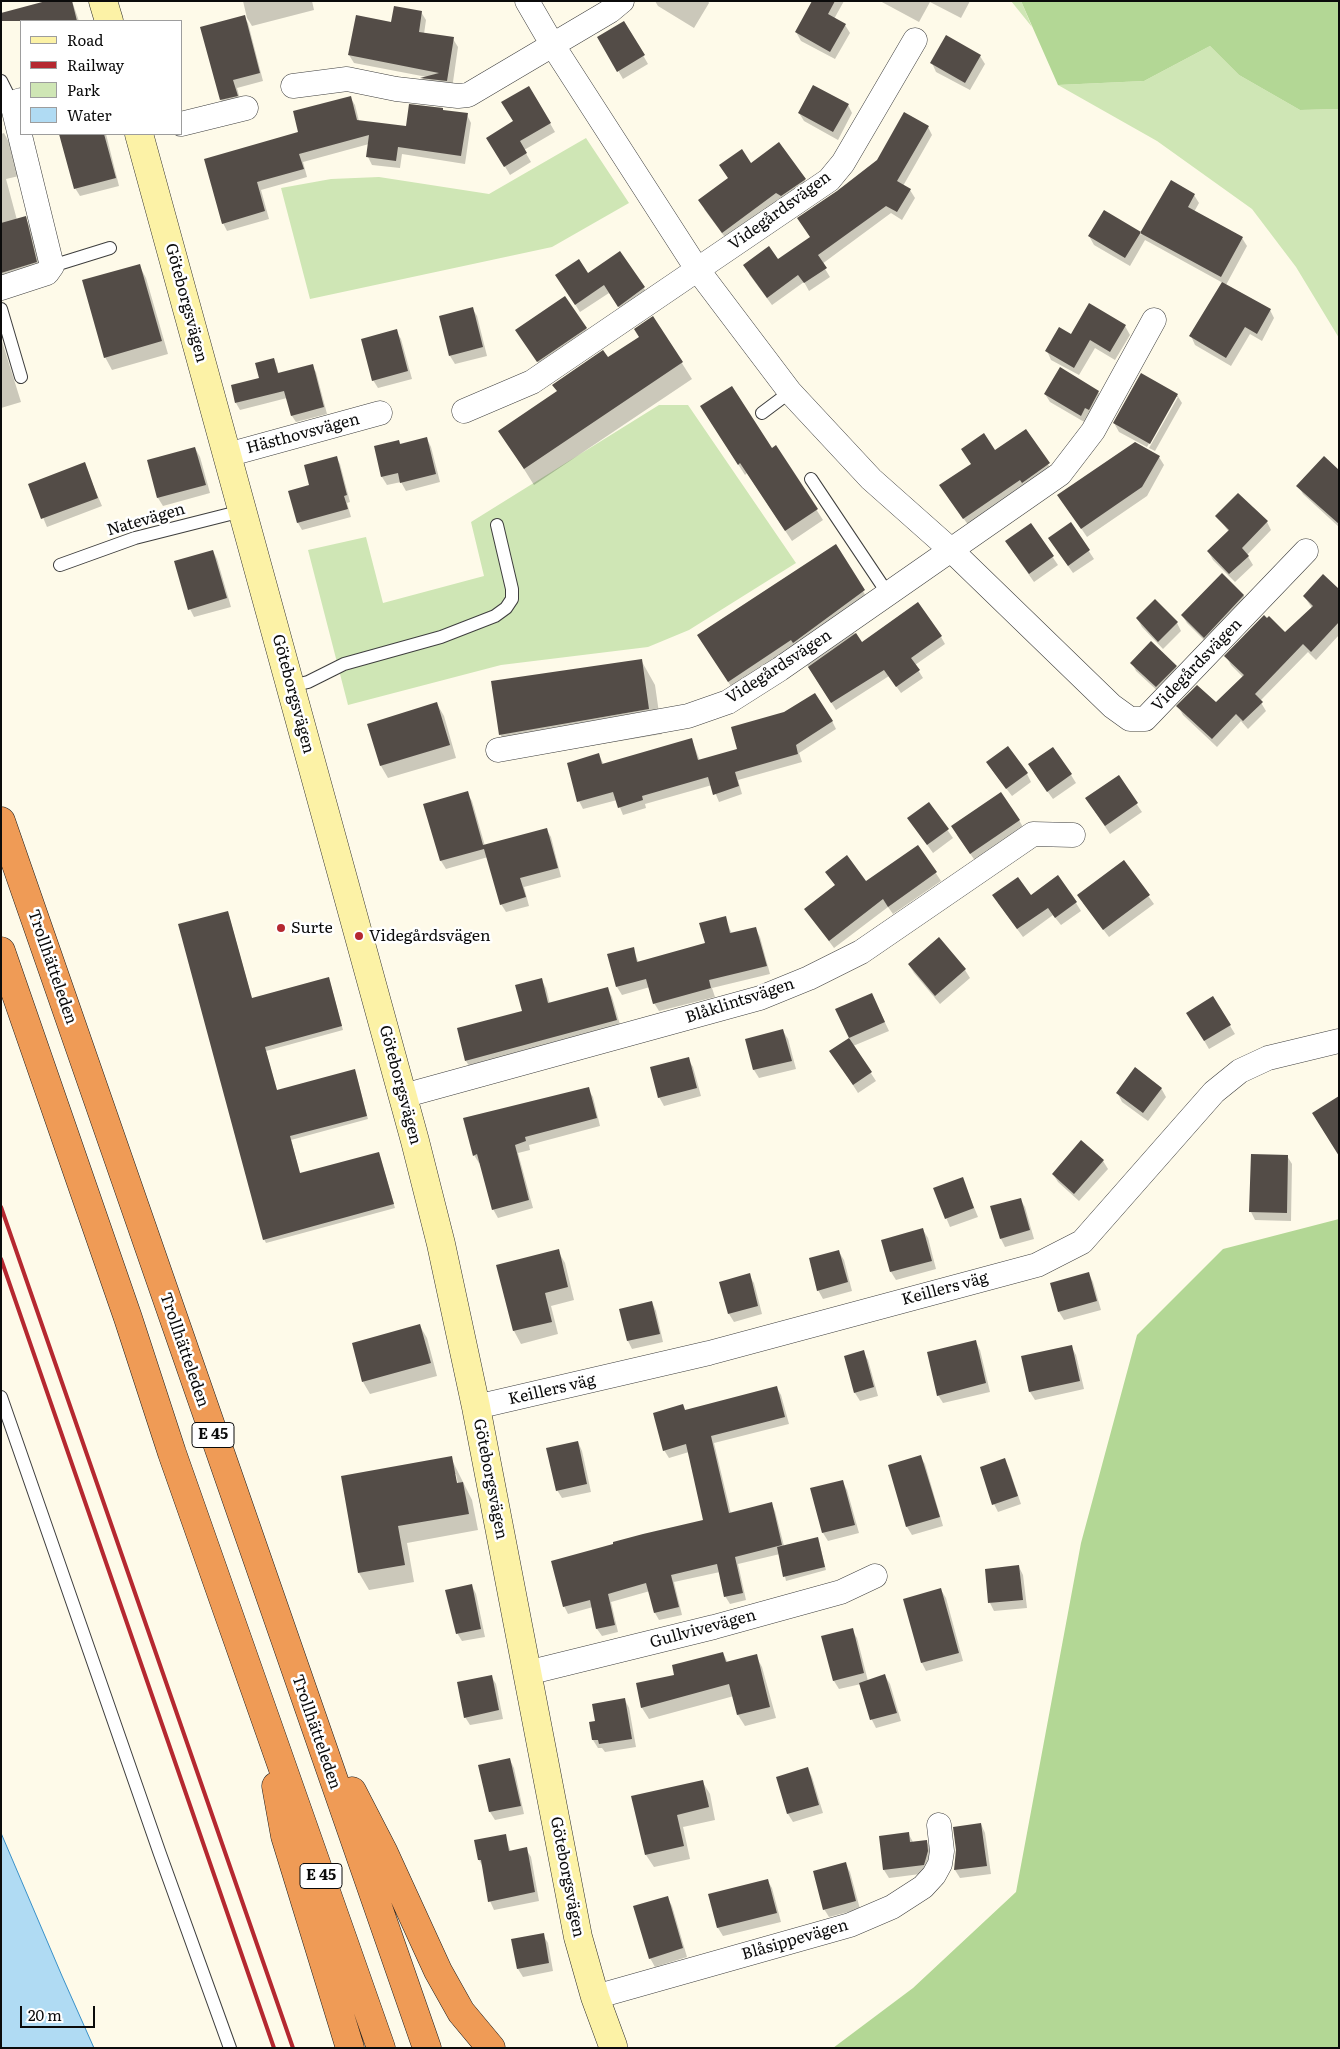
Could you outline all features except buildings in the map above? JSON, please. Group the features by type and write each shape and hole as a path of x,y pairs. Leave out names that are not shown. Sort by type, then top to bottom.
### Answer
{"highway":[{"name":"Trollhätteleden","path":"1,821 426,2048"},
{"name":"E 45","path":"1,951 125,1308 172,1453 381,2048"},
{"path":"302,1692 384,1853 438,1971 460,2012 491,2048"},
{"path":"261,1703 285,1836 350,2048"}],"street":[{"path":"103,1 109,20"},
{"name":"Videgårdsvägen","path":"527,1 552,44 697,270 790,392 871,479 951,550 1112,706 1130,719 1145,720 1306,551"},
{"path":"292,86 347,79 396,89 458,96 468,95 610,11 622,1"},
{"name":"Videgårdsvägen","path":"464,411 532,382 829,180 843,163 915,40"},
{"path":"16,101 20,119"},
{"path":"182,124 246,108"},
{"path":"1,288 47,273 52,266 23,135"},
{"name":"Göteborgsvägen","path":"140,135 403,1096 441,1244 476,1408 578,1937 595,1997 614,2047"},
{"name":"Videgårdsvägen","path":"498,750 688,716 728,702 780,669 1060,474 1092,431 1154,320"},
{"name":"Hästhovsvägen","path":"227,455 380,413"},
{"name":"Blåklintsvägen","path":"403,1096 760,998 808,978 861,952 1033,834 1073,835"},
{"name":"Keillers väg","path":"476,1408 710,1353 1036,1265 1082,1242 1214,1092 1240,1071 1268,1058 1339,1041"},
{"name":"Gullvivevägen","path":"527,1673 714,1627 841,1592 875,1576"},
{"name":"Blåsippevägen","path":"595,1997 850,1925 892,1906 923,1887 934,1875 940,1864 942,1851 939,1825"}],"lane":[{"path":"1,81 16,101"},
{"path":"52,266 110,248"},
{"path":"1,310 21,376"},
{"path":"762,413 790,392"},
{"path":"811,479 888,594"},
{"name":"Natevägen","path":"60,565 135,538 242,511"},
{"path":"291,686 308,682 344,664 440,637 495,616 506,608 512,599 512,589 497,525"},
{"path":"1,1397 160,1854 230,2048"}],"green space":[{"path":"1011,1 1021,1 1032,27"},
{"path":"1021,1 1339,1 1339,109 1300,110 1239,75 1210,46 1144,81 1058,85"},
{"path":"1210,46 1239,75 1300,110 1339,109 1339,338 1296,267 1252,209 1157,141 1058,85 1144,81"},
{"path":"586,138 629,203 552,247 310,299 281,188 331,179 379,177 489,194"},
{"path":"659,405 688,405 796,563 689,630 648,647 501,665 348,705 308,550 366,537 383,603 484,576 471,522"},
{"path":"1339,1219 1339,2048 833,2048 913,1988 1016,1892 1081,1543 1137,1335 1223,1249"}],"water":[{"path":"1,1833 62,1976 94,2048 1,2048"}],"railway":[{"path":"1,1207 293,2048"},
{"path":"1,1259 274,2048"}],"place":[{"name":"Surte","path":"281,928"},
{"name":"Videgårdsvägen","path":"359,936"}]}
